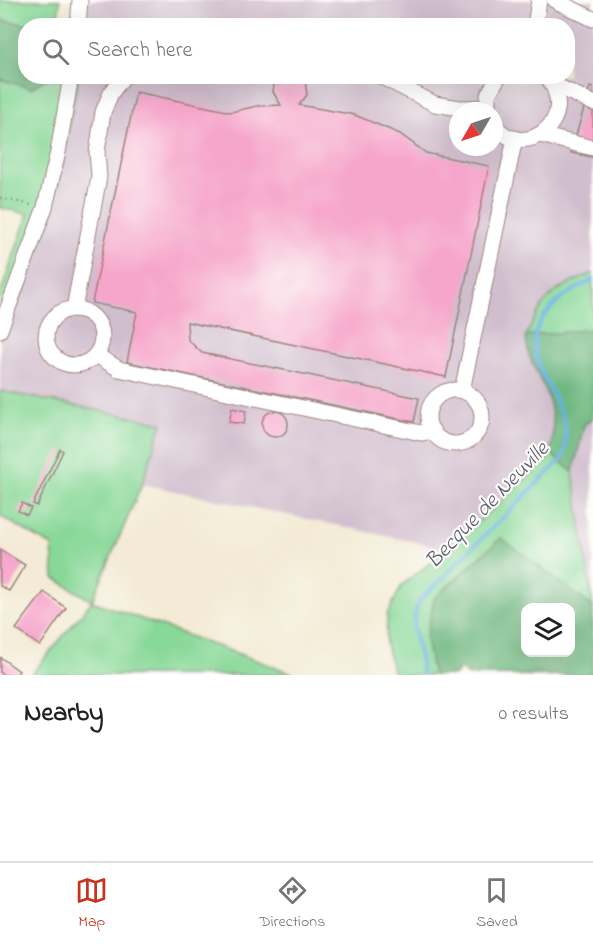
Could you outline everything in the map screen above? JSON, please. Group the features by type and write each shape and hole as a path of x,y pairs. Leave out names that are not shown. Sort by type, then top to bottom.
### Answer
{"street":[{"path":"79,18 80,0"},
{"path":"536,18 539,0"},
{"path":"554,0 593,19"},
{"path":"0,330 45,207 58,152 70,84"},
{"path":"74,309 99,177 97,152 103,112 111,93 118,84"},
{"path":"396,84 435,104 449,106"},
{"path":"488,102 488,95 494,84"},
{"path":"503,133 506,136 529,139 540,135 556,118 558,95 552,84"},
{"path":"557,84 593,103"},
{"path":"540,135 593,148"},
{"path":"462,391 515,138"},
{"path":"74,309 83,310 98,322 102,341 96,355 85,363 66,364 58,361 47,347 47,329 57,314 74,309"},
{"path":"96,355 119,369 421,433 433,431"},
{"path":"448,391 462,391 473,397 479,404 482,421 479,429 466,441 458,443 441,440 433,431 428,417 434,400 448,391"}],"path":[{"path":"0,198 45,207"}],"shaded area":[{"path":"88,0 593,0 593,273 556,290 546,298 526,348 544,388 555,425 550,453 548,459 448,549 142,484 162,423 0,391 0,340 13,305 17,306 45,235 77,84 575,84 575,18 87,18"},
{"path":"593,418 593,601 573,472 584,425"}],"green space":[{"path":"0,0 60,0 58,18 18,18 18,23 0,20"},
{"path":"0,20 18,23 18,84 38,84 31,88 0,79"},
{"path":"0,79 31,88 38,84 78,84 51,215 17,306 13,305 0,340 0,295 28,214 0,208"},
{"path":"593,273 593,329 526,336 539,311 551,296 567,285"},
{"path":"593,329 593,418 584,425 573,472 550,453 553,435 551,410 529,355 526,336"},
{"path":"0,391 162,423 142,484 92,601 54,578 52,546 0,516"},
{"path":"550,453 573,472 593,607 501,538 426,638 433,675 394,675 386,645 387,615 402,585 448,549 547,460"},
{"path":"501,538 593,607 593,675 468,675 460,668 456,675 433,675 426,638 434,599"},
{"path":"92,601 297,675 31,675"}],"building":[{"path":"274,84 305,84 307,95 299,105 355,115 400,134 426,153 489,166 446,377 187,322 188,340 202,353 419,398 414,422 127,362 137,312 92,303 136,92 231,112 257,106 281,105 273,92"},
{"path":"590,87 593,88 593,157 571,153"},
{"path":"232,408 246,411 244,424 229,422"},
{"path":"275,411 284,415 288,424 284,433 275,437 266,433 262,424 266,415"},
{"path":"60,449 63,451 37,506 33,504"},
{"path":"22,503 31,508 27,515 18,511"},
{"path":"0,550 25,565 9,591 0,586"},
{"path":"44,592 66,608 40,646 16,629"},
{"path":"0,657 19,671 16,675 4,675 0,672"}],"waterway":[{"name":"Becque de Neuville","path":"422,675 414,629 414,620 420,600 562,459 566,437 562,416 536,358 535,339 542,319 561,299 593,279"}]}
